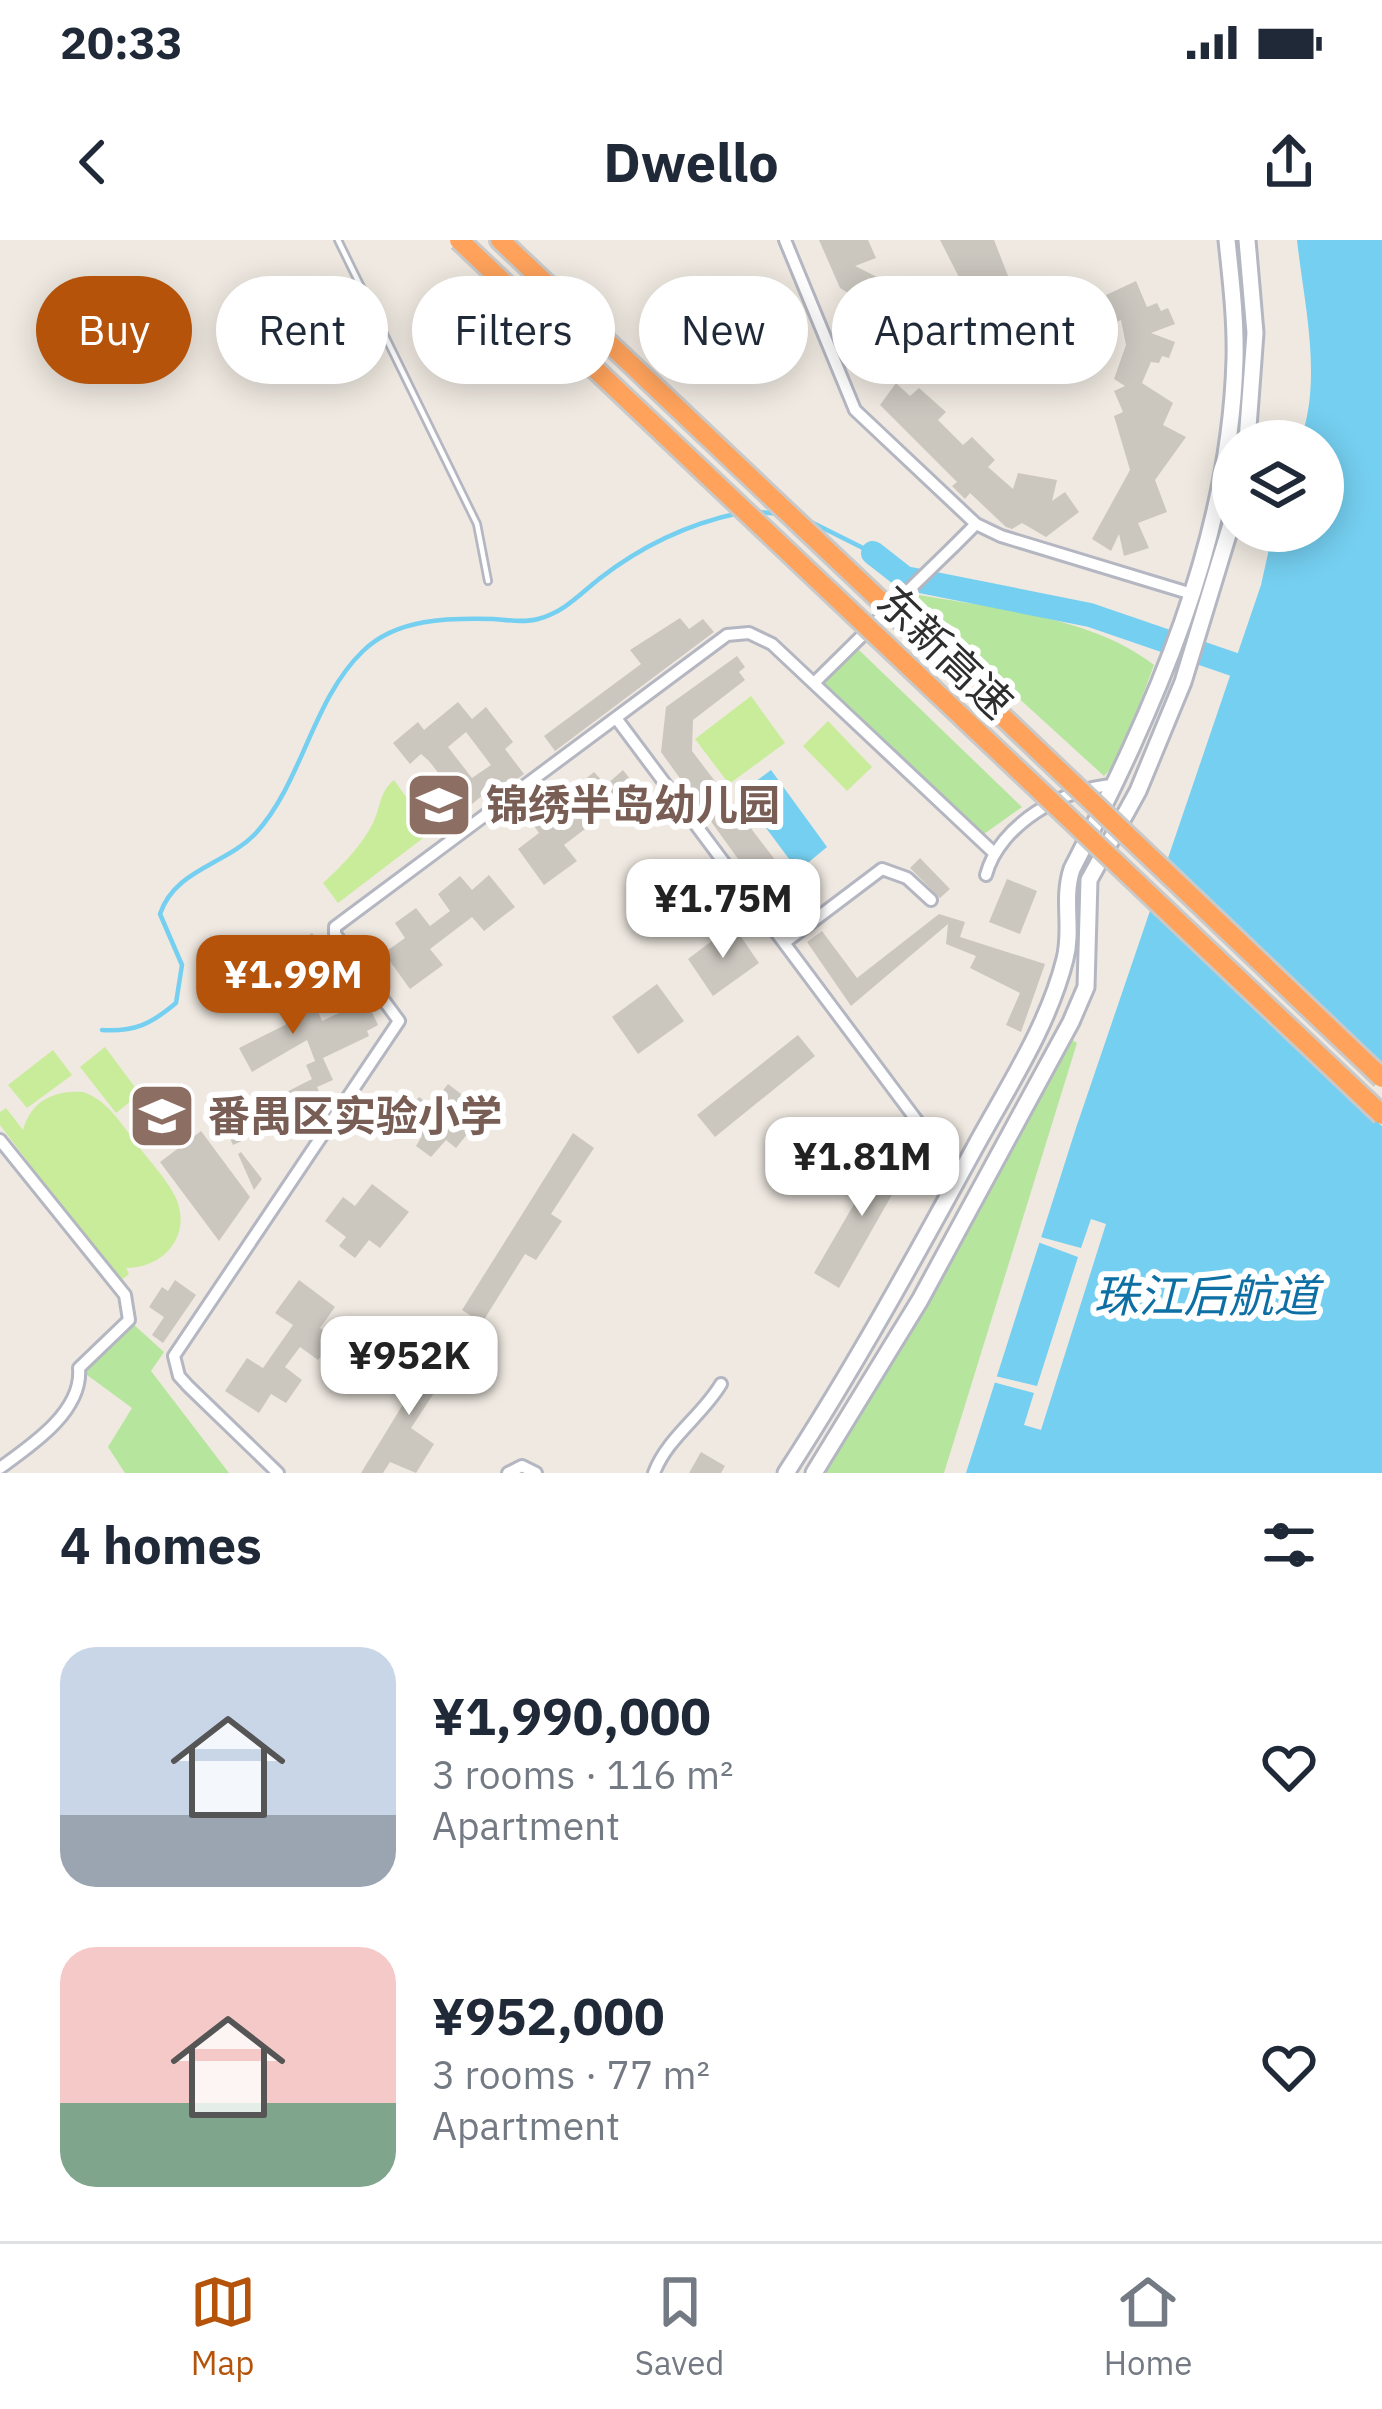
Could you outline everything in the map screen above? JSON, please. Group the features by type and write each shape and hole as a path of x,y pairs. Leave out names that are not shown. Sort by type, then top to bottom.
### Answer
{"highway":[{"name":"东新高速","path":"459,240 1382,1115"},
{"name":"东新高速","path":"500,240 1382,1078"}],"street":[{"path":"784,240 855,410 976,524 1000,536 1192,594"},
{"path":"786,1473 856,1363 959,1177 1035,1036 1065,959 1065,890 1164,678 1192,594 1226,463 1236,353 1227,240"},
{"path":"1247,240 1255,333 1249,420"},
{"path":"815,682 976,524"},
{"path":"814,1473 920,1300 1071,1022 1086,987 1089,880 1138,790 1183,682 1223,552"},
{"path":"278,1473 179,1376 174,1356 399,1021 334,927 727,635 739,632 772,644 993,852"},
{"path":"616,718 959,1177"},
{"path":"986,875 993,852 1016,828 1085,788 1115,785"},
{"path":"784,943 883,869 908,878 931,900"},
{"path":"0,1139 125,1295 129,1320 79,1368 80,1384 63,1414 0,1468"},
{"path":"654,1473 660,1457 701,1414 721,1384"},
{"path":"508,1473 523,1466 536,1473"}],"lane":[{"path":"338,240 477,524 488,581"}],"green space":[{"path":"914,594 1071,625 1129,648 1154,665 1119,759 1104,776 910,599"},
{"path":"859,650 1022,807 984,834 823,682"},
{"path":"751,696 785,743 729,784 695,739"},
{"path":"828,721 872,767 847,791 803,746"},
{"path":"394,780 431,832 338,903 323,883 363,839"},
{"path":"1065,1035 1077,1043 944,1473 814,1473"},
{"path":"105,1047 140,1094 116,1113 80,1067"},
{"path":"53,1050 72,1075 27,1108 8,1085"},
{"path":"83,1092 120,1121 168,1184 180,1212 171,1247 152,1262 126,1268 129,1274 119,1282 0,1125 0,1112 6,1108 23,1130 45,1099"},
{"path":"133,1324 164,1352 151,1371 229,1473 125,1473 108,1447 132,1408 83,1372"}],"water":[{"name":"珠江后航道","path":"1297,240 1382,240 1382,1473 966,1473 1268,552 1344,552 1344,420 1306,420 1311,367"},
{"path":"771,770 827,847 798,871 740,793"}],"pier":[{"path":"1162,852 1382,1062 1382,1126 1145,902"},
{"path":"1091,1219 1106,1224 1041,1430 1024,1425 1034,1393 989,1381 991,1375 1037,1386 1078,1257 1035,1241 1037,1236 1081,1248"}],"building":[{"path":"819,240 868,240 876,258 855,266 875,276 835,276"},
{"path":"940,240 994,240 1008,276 958,276"},
{"path":"1136,281 1147,307 1157,303 1161,311 1168,308 1175,324 1151,333 1175,342 1169,358 1151,362 1142,383 1173,403 1163,425 1186,437 1155,480 1167,512 1138,523 1149,548 1124,556 1119,534 1111,551 1092,539 1130,470 1114,416 1123,412 1114,391 1125,386 1118,382 1126,345 1118,321 1118,289"},
{"path":"895,384 910,396 919,388 946,412 938,420 963,445 972,437 995,460 988,467 1013,489 1018,473 1057,480 1052,501 1065,492 1079,512 1046,537 1022,523 1006,527 970,493 965,499 952,486 957,482 880,405"},
{"path":"680,618 689,629 703,619 714,632 555,751 544,736 641,664 630,650"},
{"path":"737,656 745,667 739,672 745,680 693,720 692,751 811,907 790,921 782,920 661,752 666,707"},
{"path":"458,702 472,719 486,707 513,742 505,749 524,774 488,801 483,795 455,818 438,798 450,788 429,761 421,754 410,764 393,743 418,722 424,730","holes":["466,732 491,765 472,778 448,747"]},
{"path":"623,770 649,803 617,827 606,813 564,845 577,861 544,885 518,849 539,833 529,819 550,804 564,821 584,807 572,790 594,772 606,785"},
{"path":"920,858 950,889 940,898 910,868"},
{"path":"489,875 515,907 484,931 472,917 430,949 443,965 410,989 384,953 405,938 395,923 416,908 430,926 450,911 438,894 460,876 472,890"},
{"path":"1007,879 1037,891 1020,934 989,922"},
{"path":"939,914 965,922 960,937 1045,964 1021,1032 1006,1025 1020,993 970,968 976,956 946,944 948,924 851,1006 807,942 822,931 857,978"},
{"path":"733,925 759,963 713,996 688,959"},
{"path":"312,933 328,953 301,970 322,1021 358,1004 362,1010 369,1006 378,1025 367,1031 369,1036 323,1058 333,1080 317,1087 324,1103 233,1145 221,1118 240,1108 243,1114 312,1079 306,1065 315,1061 307,1040 252,1072 239,1048 295,1020 286,1000 266,1006 261,992 244,1000 233,977 284,954"},
{"path":"657,984 684,1021 638,1054 612,1017"},
{"path":"798,1035 815,1056 715,1137 697,1115"},
{"path":"448,1084 485,1112 456,1148 446,1140 431,1157 416,1146 422,1136 401,1120 419,1097 431,1106"},
{"path":"201,1131 250,1197 219,1241 160,1162"},
{"path":"573,1133 594,1148 551,1214 562,1221 536,1260 525,1254 482,1323 462,1310"},
{"path":"886,1149 910,1163 839,1288 814,1273"},
{"path":"238,1154 262,1179 254,1190"},
{"path":"372,1184 409,1212 380,1248 369,1240 355,1258 339,1246 346,1237 325,1221 343,1197 355,1206"},
{"path":"175,1280 196,1295 163,1343 152,1335 164,1317 149,1307 162,1287 168,1291"},
{"path":"299,1280 335,1307 320,1328 334,1339 318,1360 300,1347 285,1367 302,1380 286,1403 271,1394 259,1413 225,1391 247,1358 263,1368 293,1325 275,1313"},
{"path":"417,1349 449,1370 411,1428 434,1444 416,1473 390,1462 383,1473 361,1473 413,1388 397,1377"},
{"path":"701,1452 725,1466 721,1473 689,1473"}],"waterway":[{"path":"750,511 780,514"},
{"path":"102,1030 142,1025 176,1003 182,965 160,914 167,899 189,877 256,833 285,790 331,693 363,651 391,632 424,622 527,621 547,616 648,547 701,523 739,513"},
{"path":"803,518 873,553"},
{"path":"873,553 905,578 1090,615 1259,673"}],"place":[{"name":"锦绣半岛幼儿园","path":"439,805"},
{"name":"番禺区实验小学","path":"162,1116"}]}
